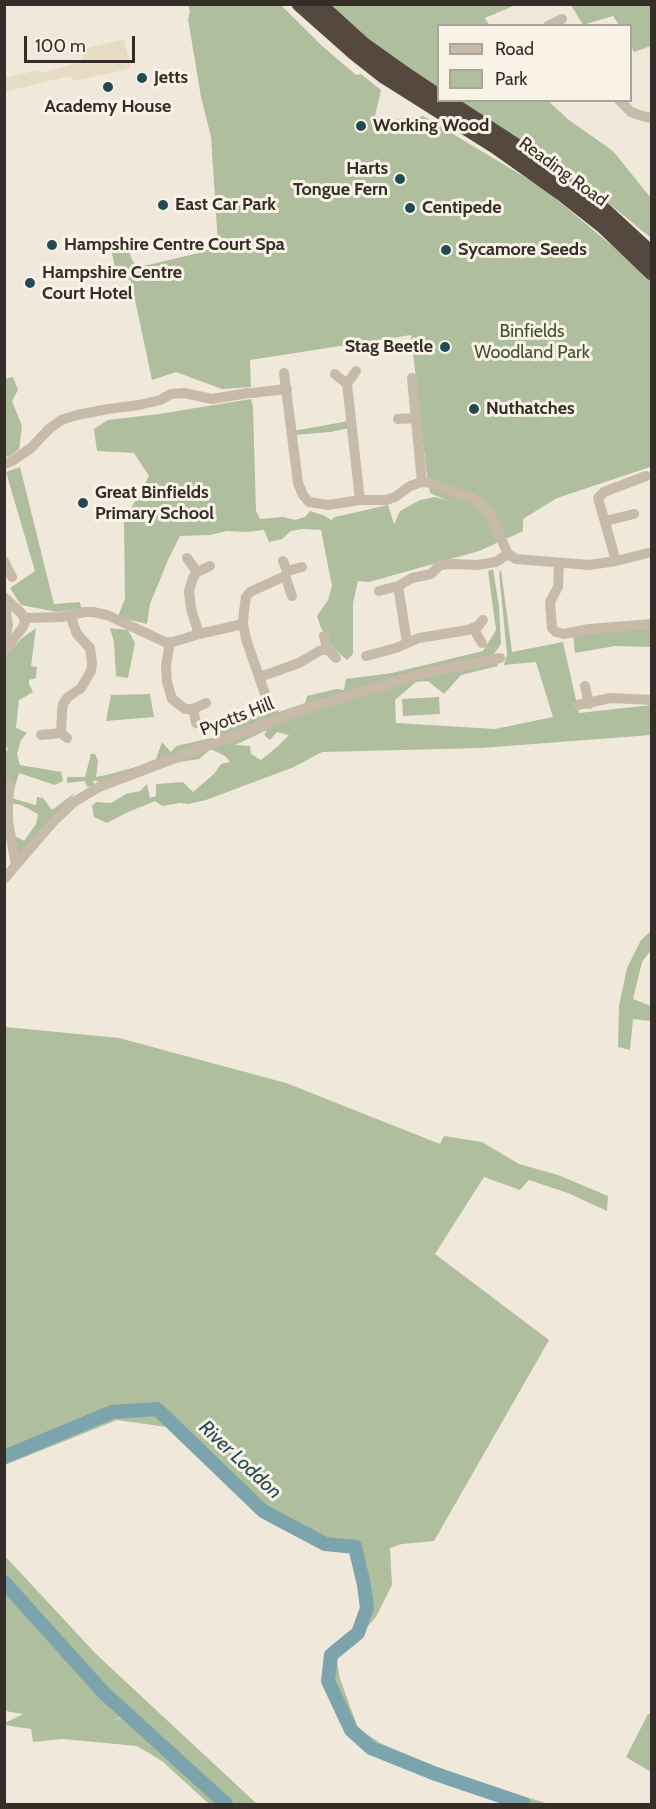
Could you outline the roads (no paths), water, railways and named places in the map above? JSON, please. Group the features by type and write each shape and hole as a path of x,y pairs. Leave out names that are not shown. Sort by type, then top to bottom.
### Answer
{"highway":[{"name":"Reading Road","path":"299,4 385,77 550,184 603,226 651,273"},
{"path":"319,4 363,44 437,95"},
{"name":"Reading Road","path":"449,102 552,169 601,207 651,254"}],"street":[{"path":"551,24 562,19"},
{"path":"622,102 631,112 651,118"},
{"path":"356,371 347,384 360,500"},
{"path":"284,373 298,483 309,502 318,505 360,500 386,500 410,486 422,482 432,483 478,502 490,514 508,554 516,559 589,565 651,552"},
{"path":"335,374 347,384"},
{"path":"412,378 422,482"},
{"path":"4,464 31,447 61,420 77,415 140,405 160,400 171,394 184,393 212,399 287,389"},
{"path":"398,419 416,418"},
{"path":"616,561 598,498 604,492 646,476"},
{"path":"605,521 634,514"},
{"path":"379,591 398,586 412,578 431,574 441,565 477,565 496,562 508,554"},
{"path":"187,558 197,572"},
{"path":"4,561 12,577"},
{"path":"559,563 558,587 550,602 552,628 556,632 564,634 599,628 651,624"},
{"path":"199,634 189,599 191,583 197,572 210,566"},
{"path":"265,694 249,652 243,624 246,597 250,592 285,570 302,567"},
{"path":"285,570 292,596"},
{"path":"398,586 407,642"},
{"path":"4,598 8,622 16,630 22,621 84,612 107,615 156,639 170,642 243,624"},
{"path":"4,598 22,621"},
{"path":"4,642 8,622 13,613 22,621"},
{"path":"41,735 64,735 63,704 68,697 81,688 92,671 90,648 77,634 70,615"},
{"path":"366,656 433,635 452,634 473,628 483,620"},
{"path":"4,651 22,621"},
{"path":"473,628 482,644"},
{"path":"324,636 327,649 336,658"},
{"path":"170,642 166,666 169,694 185,709 193,710 206,704"},
{"path":"260,677 327,649"},
{"name":"Pyotts Hill","path":"4,879 53,822 74,802 99,787 307,708 421,674 500,658"},
{"path":"585,686 583,704 611,698 651,700"},
{"path":"193,710 196,723"},
{"path":"10,785 8,821 16,865"}],"waterway":[{"name":"River Loddon","path":"4,1457 112,1412 157,1409 263,1511 325,1544 355,1547 367,1608 358,1633 331,1655 328,1681 351,1730 371,1748 433,1773 524,1804"},
{"name":"River Loddon","path":"4,1582 103,1692 226,1804"}],"place":[{"name":"Jetts","path":"142,78"},
{"name":"Academy House","path":"108,87"},
{"name":"Working Wood","path":"361,126"},
{"name":"Harts Tongue Fern","path":"400,179"},
{"name":"East Car Park","path":"163,205"},
{"name":"Centipede","path":"410,208"},
{"name":"Hampshire Centre Court Spa","path":"52,245"},
{"name":"Sycamore Seeds","path":"446,250"},
{"name":"Hampshire Centre Court Hotel","path":"30,283"},
{"name":"Stag Beetle","path":"445,347"},
{"name":"Nuthatches","path":"474,409"},
{"name":"Great Binfields Primary School","path":"83,503"}],"park label":[{"name":"Binfields Woodland Park","path":"532,342"}]}
